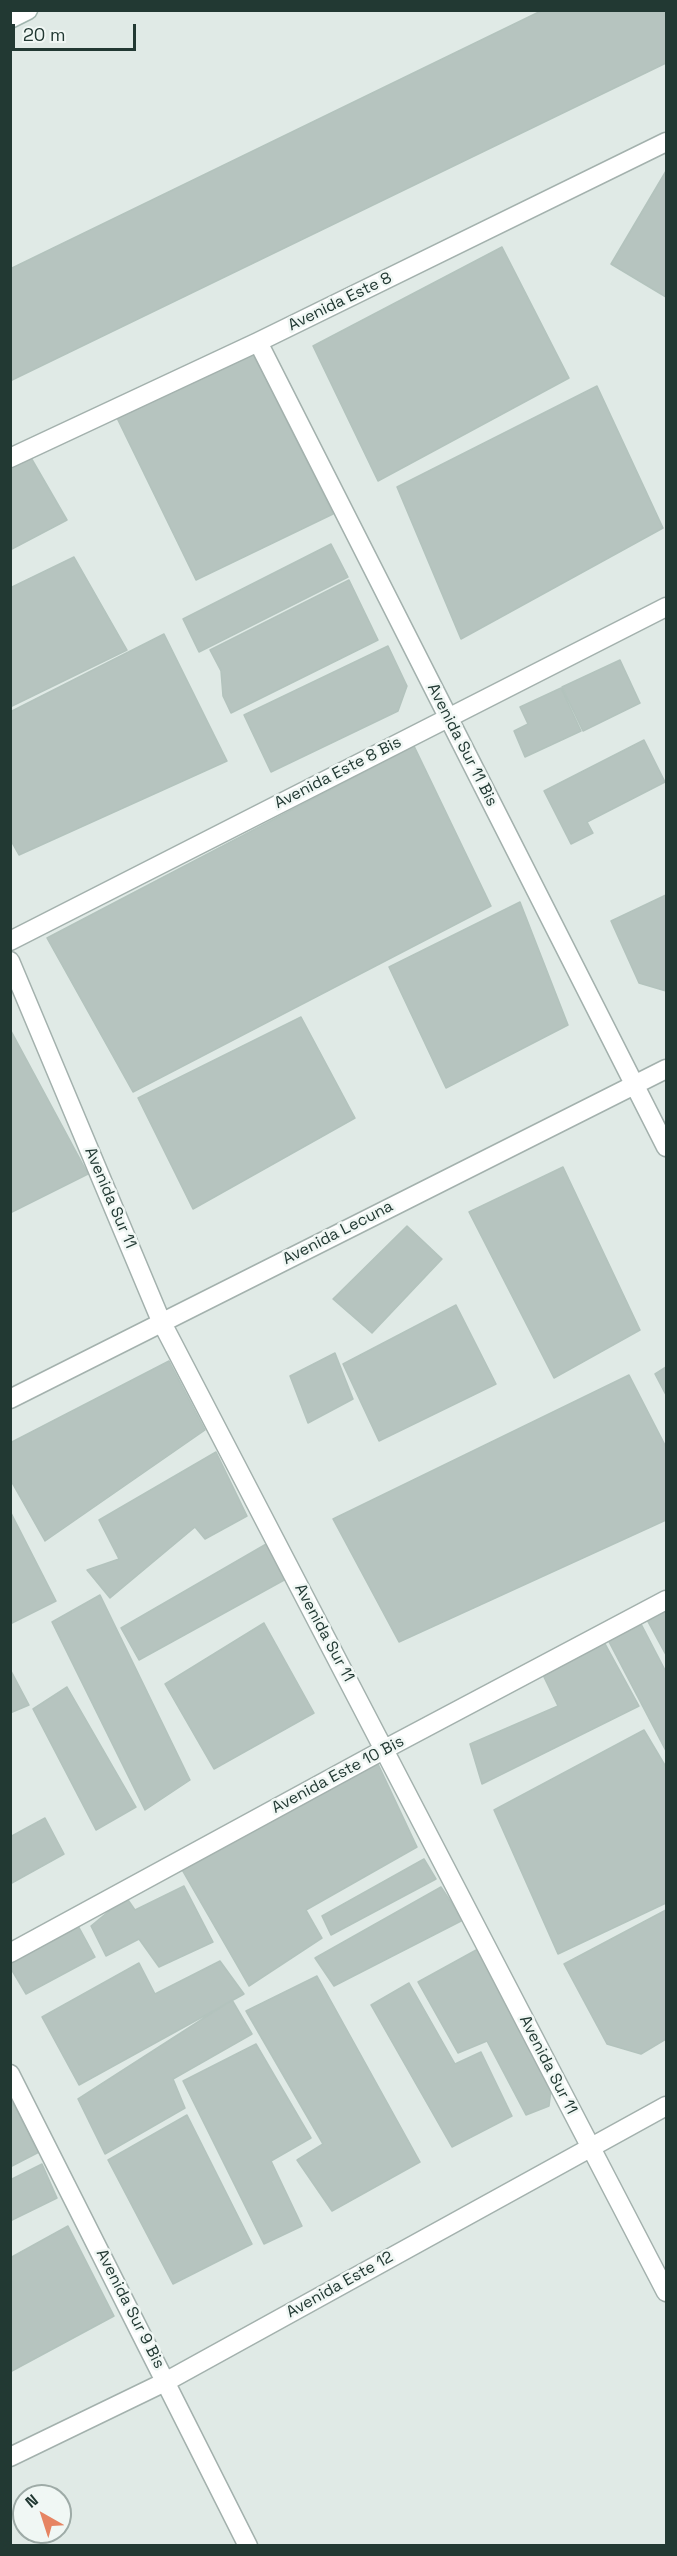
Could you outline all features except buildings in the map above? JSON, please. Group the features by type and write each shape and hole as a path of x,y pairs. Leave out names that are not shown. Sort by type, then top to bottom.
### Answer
{"street":[{"path":"10,19 28,10"},
{"name":"Avenida Este 8","path":"10,458 258,342 666,142"},
{"name":"Avenida Sur 11 Bis","path":"258,342 666,1147"},
{"name":"Avenida Este 8 Bis","path":"10,941 666,607"},
{"name":"Avenida Sur 11","path":"10,961 161,1322 666,2292"},
{"name":"Avenida Lecuna","path":"10,1399 666,1069"},
{"name":"Avenida Este 10 Bis","path":"10,1953 385,1749 666,1600"},
{"name":"Avenida Sur 9 Bis","path":"10,2074 167,2381 248,2546"},
{"name":"Avenida Este 12","path":"10,2457 167,2381 666,2106"}]}
